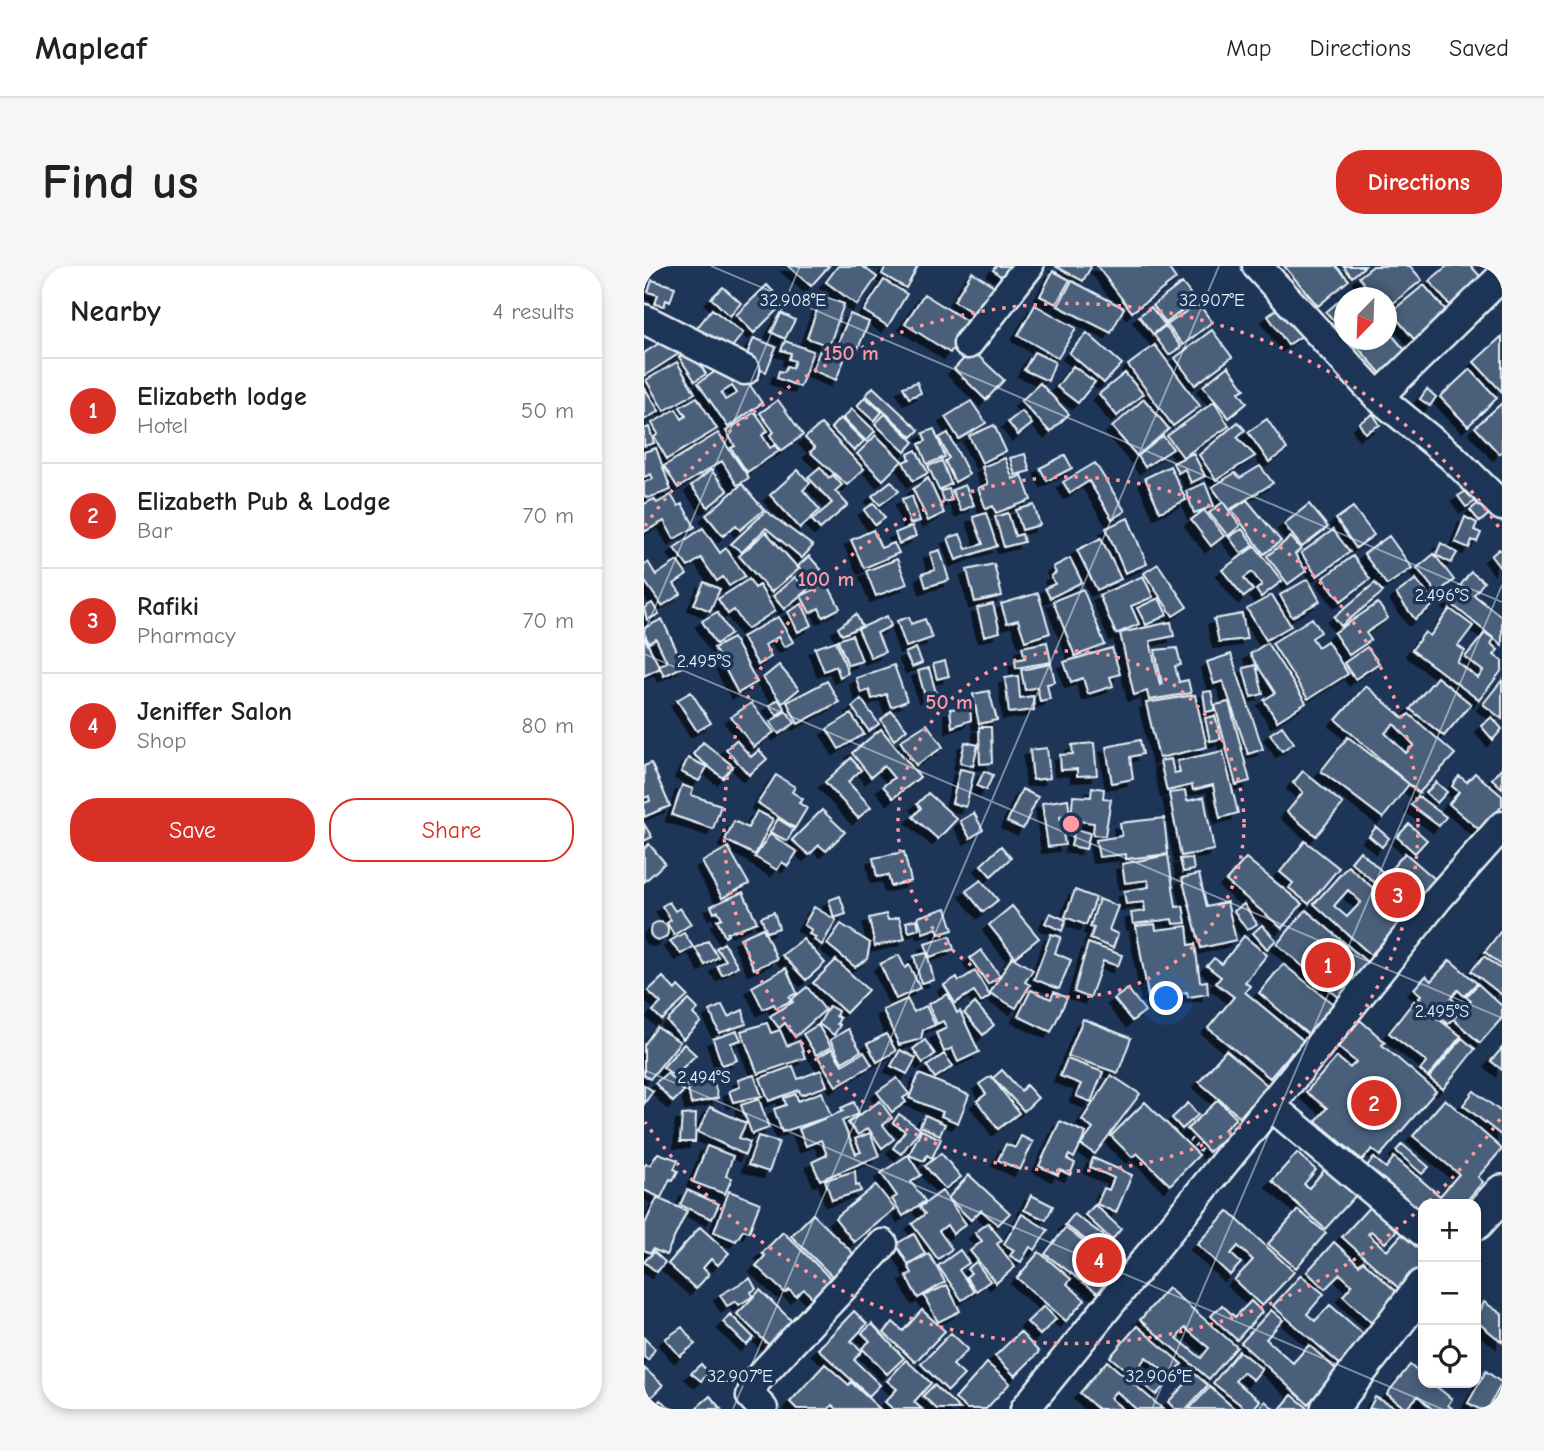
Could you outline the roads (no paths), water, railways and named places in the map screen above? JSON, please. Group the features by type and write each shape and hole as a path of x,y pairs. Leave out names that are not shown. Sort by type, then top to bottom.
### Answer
{"street":[{"path":"968,344 1030,266"},
{"path":"1257,266 1378,397 1452,457 1502,506"},
{"path":"1378,397 1502,276"},
{"path":"644,320 745,370"},
{"path":"1025,1409 1439,897 1502,826"},
{"path":"1271,1106 1418,1227"},
{"path":"1481,1216 1502,1193"},
{"path":"763,1409 751,1396 755,1382 883,1244"},
{"path":"1329,1409 1418,1293"}],"place":[{"name":"Rafiki","path":"1398,895"},
{"name":"Elizabeth lodge","path":"1328,965"},
{"name":"Elizabeth Pub & Lodge","path":"1374,1103"},
{"name":"Jeniffer Salon","path":"1099,1260"}]}
